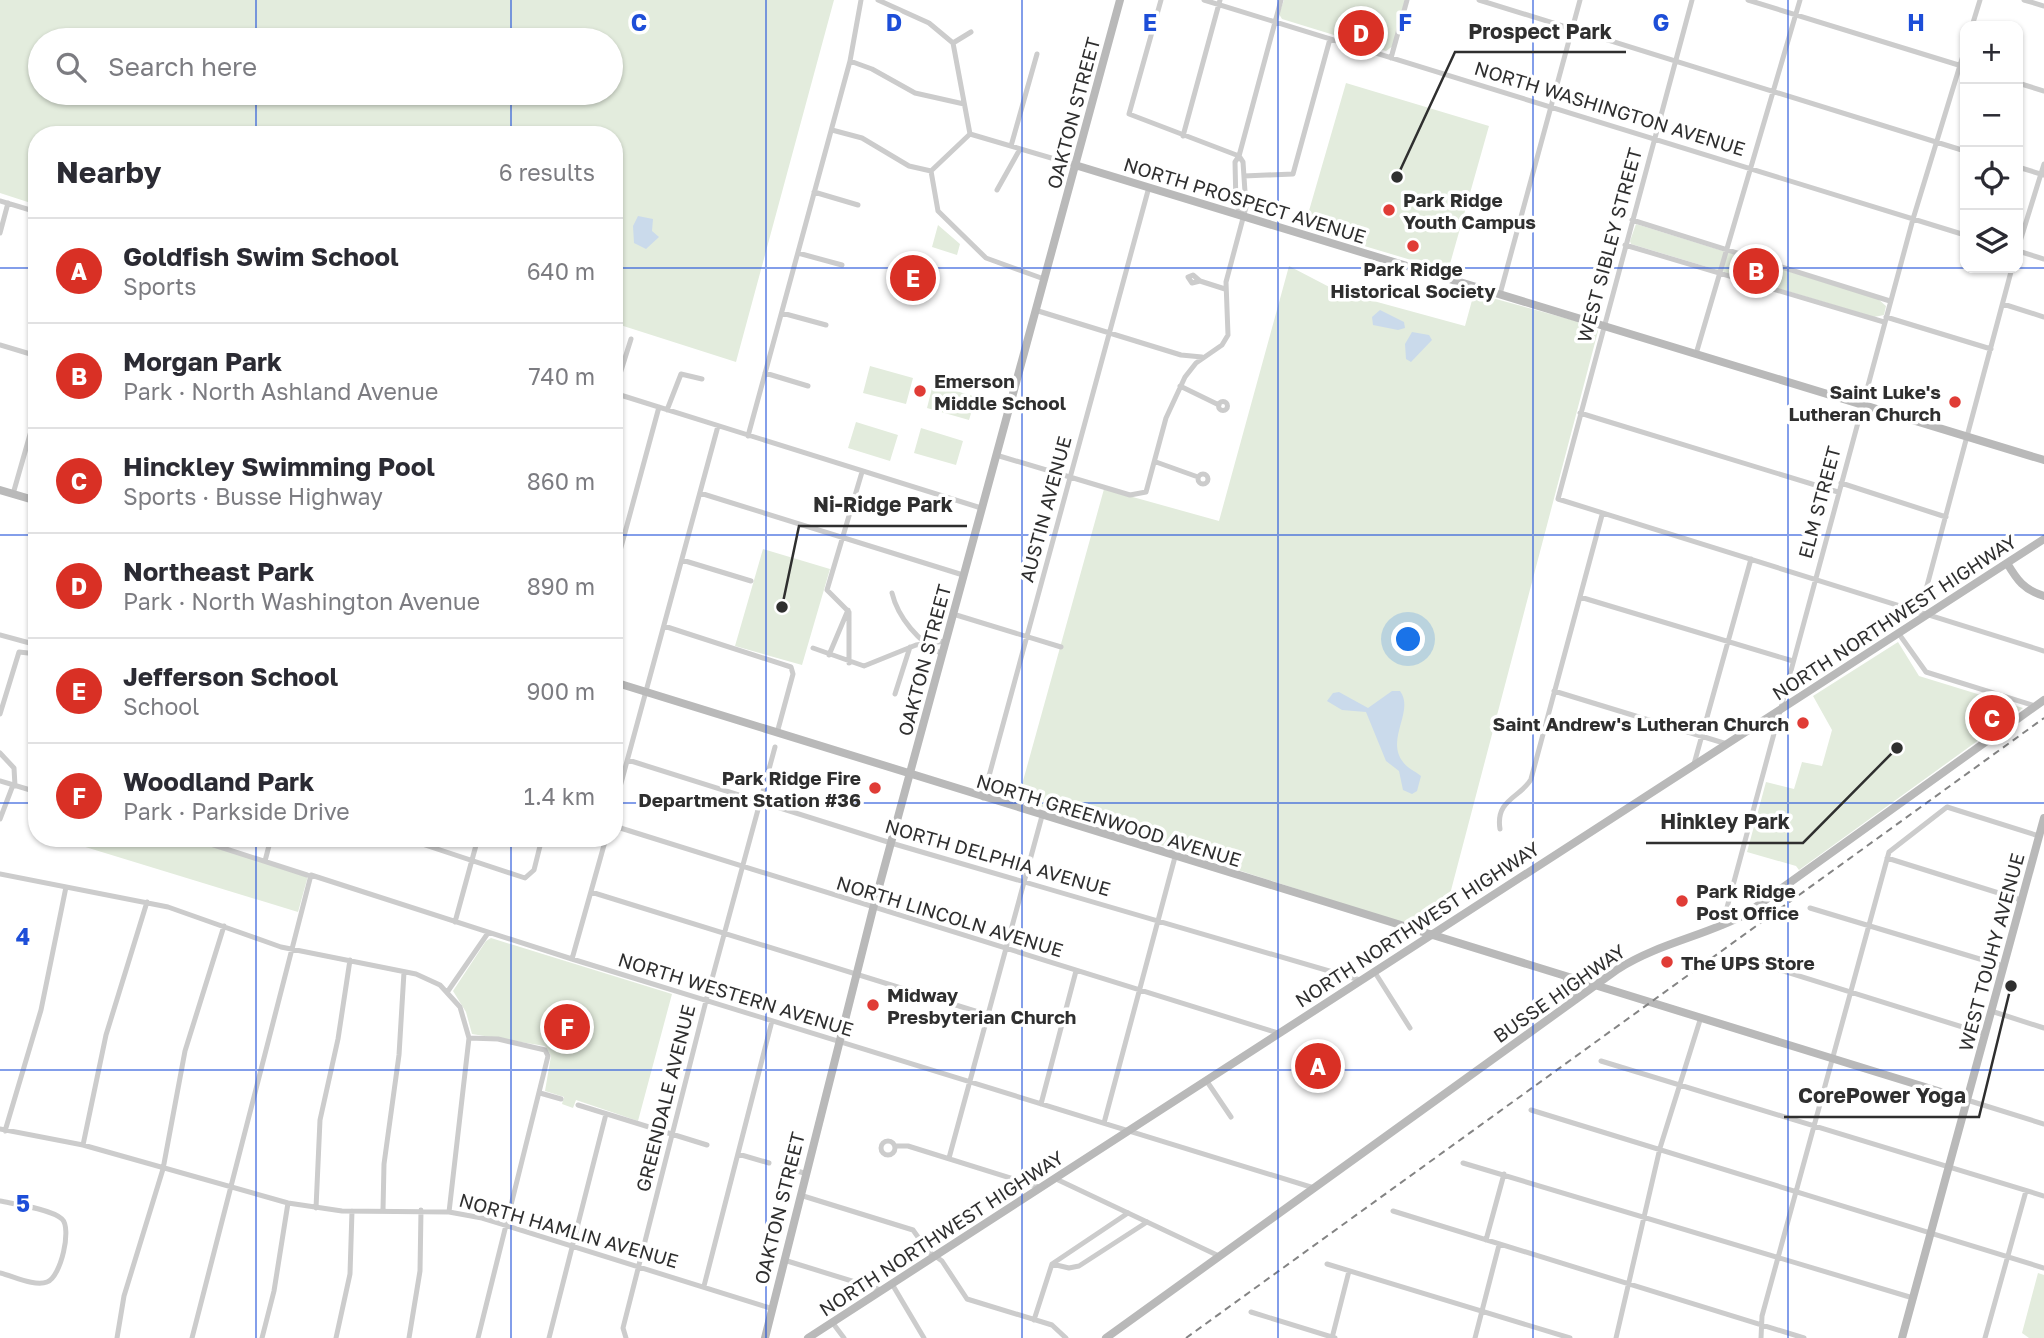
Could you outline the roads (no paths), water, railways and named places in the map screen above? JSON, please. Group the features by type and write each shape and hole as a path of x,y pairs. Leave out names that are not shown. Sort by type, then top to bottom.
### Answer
{"main road":[{"name":"OAKTON STREET","path":"763,1335 908,775 1120,0"},
{"name":"NORTH PROSPECT AVENUE","path":"1075,165 2044,460"},
{"path":"0,490 28,498"},
{"name":"NORTH NORTHWEST HIGHWAY","path":"808,1338 1899,634 1924,613 2044,539"},
{"path":"2007,563 2020,584 2030,592 2044,596"},
{"name":"NORTH GREENWOOD AVENUE","path":"623,685 1564,976 1669,1011 1676,1010"},
{"name":"BUSSE HIGHWAY","path":"1106,1338 1618,969 1662,944 1722,926 1775,894 2044,700"},
{"name":"WEST TOUHY AVENUE","path":"1902,1338 2021,900 2042,836 2044,818"},
{"path":"1616,990 1612,981 1618,969"},
{"path":"1564,976 1574,990 1567,1005"},
{"name":"NORTH GREENWOOD AVENUE","path":"1594,986 1616,990 1967,1100"}],"street":[{"path":"748,436 850,61 861,0"},
{"path":"878,0 929,23 953,43 959,62 970,134 931,171"},
{"path":"996,455 1130,495 1143,494 1150,484 1163,428 1180,386 1188,372 1222,345 1228,335 1226,289 1246,207 1243,162 1239,156 1129,114 1161,0"},
{"name":"NORTH WASHINGTON AVENUE","path":"1205,0 1220,2 1274,22 1960,233"},
{"path":"1243,215 1236,205 1234,162 1239,156 1280,0"},
{"path":"1391,58 1407,0"},
{"path":"1479,0 1960,149"},
{"path":"1500,294 1580,0"},
{"name":"WEST SIBLEY STREET","path":"1602,515 1558,499 1692,0"},
{"path":"1748,0 1960,65"},
{"path":"1696,354 1800,0"},
{"path":"1974,21 1980,0"},
{"path":"2024,0 2044,6"},
{"path":"1183,136 1220,2"},
{"path":"953,43 971,32"},
{"path":"1235,176 1293,174 1330,39"},
{"path":"1011,146 1037,54"},
{"path":"850,61 872,69 915,93 964,104"},
{"name":"ELM STREET","path":"1722,926 1890,301 1913,219 1960,75"},
{"path":"2021,84 2044,91"},
{"path":"832,130 862,138 909,166 931,171"},
{"name":"NORTH PROSPECT AVENUE","path":"970,134 1075,165"},
{"path":"997,190 1020,149"},
{"path":"2023,234 2044,164"},
{"path":"2023,169 2042,175"},
{"path":"931,171 938,211 989,261 1044,279"},
{"name":"AUSTIN AVENUE","path":"983,798 1149,187"},
{"path":"814,192 858,205"},
{"path":"0,201 28,209"},
{"path":"0,233 8,203"},
{"path":"1632,220 1890,301"},
{"path":"1625,244 1991,349"},
{"path":"2023,252 2044,259"},
{"path":"798,253 842,265"},
{"path":"1924,613 1946,517 2011,273"},
{"path":"1200,281 1226,289"},
{"path":"2003,304 2044,317"},
{"path":"1035,310 1181,355 1205,357"},
{"path":"782,313 826,325"},
{"path":"623,364 631,339"},
{"path":"0,345 28,353"},
{"path":"1181,355 1188,372"},
{"path":"667,410 681,373 702,379"},
{"path":"765,373 808,386"},
{"path":"1180,386 1219,405"},
{"path":"623,396 981,508"},
{"path":"623,540 659,407"},
{"path":"1580,413 1838,492"},
{"path":"623,778 718,426"},
{"path":"13,494 28,442"},
{"path":"1156,462 1198,477"},
{"path":"849,663 848,610 827,590 862,472"},
{"path":"1841,483 1946,517"},
{"path":"701,493 963,575"},
{"path":"1500,829 1499,820 1507,803 1529,783 1602,515 2044,651"},
{"path":"1694,764 1751,559"},
{"path":"682,560 751,581"},
{"path":"891,593 898,614 925,643 942,654"},
{"path":"1580,597 1793,661"},
{"path":"829,655 848,610"},
{"path":"953,614 1061,647"},
{"path":"664,626 792,669 777,733"},
{"path":"1899,634 1926,672 2035,706"},
{"path":"0,635 28,643"},
{"path":"814,648 849,663 870,664 910,647 945,641"},
{"path":"895,694 910,647"},
{"path":"0,714 19,652 28,653"},
{"path":"1554,691 1727,744"},
{"name":"GREENDALE AVENUE","path":"625,1337 623,1328 706,1000 775,747"},
{"path":"0,753 14,768 14,785 0,819"},
{"name":"NORTH DELPHIA AVENUE","path":"628,760 891,842 1360,980"},
{"path":"0,781 28,789"},
{"path":"1761,1338 1778,1258 1892,847 1947,807 2042,836"},
{"path":"950,1158 1042,816"},
{"name":"NORTH LINCOLN AVENUE","path":"623,829 1278,1033"},
{"name":"NORTH WESTERN AVENUE","path":"221,847 488,933 1314,1188"},
{"path":"265,861 269,847"},
{"path":"432,847 528,877 534,870 540,847"},
{"path":"455,922 476,847"},
{"path":"572,959 604,847"},
{"path":"1104,1123 1175,857"},
{"path":"1887,859 2021,900"},
{"path":"0,874 147,902 291,949 429,978 448,991 464,1014 470,1038 449,1212"},
{"path":"192,1338 309,875"},
{"path":"2,1130 38,1023 66,887"},
{"path":"591,892 988,1016"},
{"path":"83,1145 106,1035 147,902"},
{"path":"1810,908 2003,966"},
{"path":"117,1338 124,1296 163,1169 185,1051 224,926"},
{"path":"448,991 488,933"},
{"path":"1738,957 1985,1034"},
{"path":"316,1208 320,1120 338,1039 350,960"},
{"path":"1041,1104 1076,971"},
{"path":"1374,971 1410,1028"},
{"path":"383,1210 384,1164 400,1055 404,972"},
{"path":"1991,1011 2044,1028"},
{"path":"1616,1338 1660,1148 1701,1017"},
{"path":"704,1286 772,1021"},
{"path":"470,1038 524,1044 547,1052 540,1093 478,1338"},
{"path":"1601,1062 2044,1196"},
{"path":"1206,1080 1231,1117"},
{"path":"540,1093 561,1099"},
{"path":"1967,1100 2044,1122"},
{"path":"578,1105 707,1145"},
{"path":"1531,1110 2044,1268"},
{"path":"549,1338 606,1114"},
{"name":"NORTH HAMLIN AVENUE","path":"2,1130 83,1145 230,1189 288,1203 352,1211 449,1212 506,1225 770,1308"},
{"path":"895,1146 908,1146 950,1158 1040,1188"},
{"path":"738,1154 769,1163"},
{"path":"1463,1163 1913,1298"},
{"path":"783,1167 804,1173"},
{"path":"1486,1240 1504,1174"},
{"path":"1054,1178 1219,1256"},
{"path":"1985,1338 2026,1191"},
{"path":"799,1194 913,1230 942,1261 967,1299 1057,1328 1066,1338"},
{"path":"0,1201 61,1217 68,1230 58,1271 46,1283 0,1273"},
{"path":"262,1338 274,1291 288,1203"},
{"path":"410,1338 420,1272 421,1210"},
{"path":"336,1338 350,1273 352,1211"},
{"path":"1393,1211 1804,1338"},
{"path":"1034,1320 1052,1264 1128,1213"},
{"path":"1052,1264 1069,1268 1079,1266 1147,1222"},
{"path":"1475,1338 1499,1245"},
{"path":"782,1259 881,1290"},
{"path":"1327,1264 1570,1338"},
{"path":"1251,1312 1333,1338 1349,1271"},
{"path":"891,1284 924,1338"},
{"path":"832,1322 844,1338"}],"water":[{"path":"638,216 653,219 652,231 659,237 646,249 634,243 633,226"},
{"path":"1380,310 1404,322 1405,328 1398,330 1373,325 1372,317"},
{"path":"1412,332 1429,335 1432,340 1411,362 1406,359 1405,344"},
{"path":"1392,691 1400,691 1404,699 1398,753 1405,764 1421,776 1417,791 1412,794 1403,790 1399,771 1386,761 1366,712 1342,710 1327,701 1333,693 1339,692 1368,708"},
{"path":"1991,699 2008,703 2013,711 1981,734 1973,723 1988,712"}],"railway":[{"path":"1186,1338 2044,718"}],"place":[{"name":"Northeast Park","path":"1361,33"},
{"name":"Prospect Park","path":"1397,177"},
{"name":"Park Ridge Youth Campus","path":"1389,210"},
{"name":"Park Ridge Historical Society","path":"1413,246"},
{"name":"Morgan Park","path":"1756,271"},
{"name":"Jefferson School","path":"913,278"},
{"name":"Emerson Middle School","path":"920,391"},
{"name":"Saint Luke's Lutheran Church","path":"1955,402"},
{"name":"Ni-Ridge Park","path":"782,607"},
{"name":"Hinckley Swimming Pool","path":"1992,718"},
{"name":"Saint Andrew's Lutheran Church","path":"1803,723"},
{"name":"Hinkley Park","path":"1897,748"},
{"name":"Park Ridge Fire Department Station #36","path":"875,788"},
{"name":"Park Ridge Post Office","path":"1682,901"},
{"name":"The UPS Store","path":"1667,962"},
{"name":"CorePower Yoga","path":"2011,986"},
{"name":"Midway Presbyterian Church","path":"873,1005"},
{"name":"Woodland Park","path":"567,1027"},
{"name":"Goldfish Swim School","path":"1318,1066"}]}
